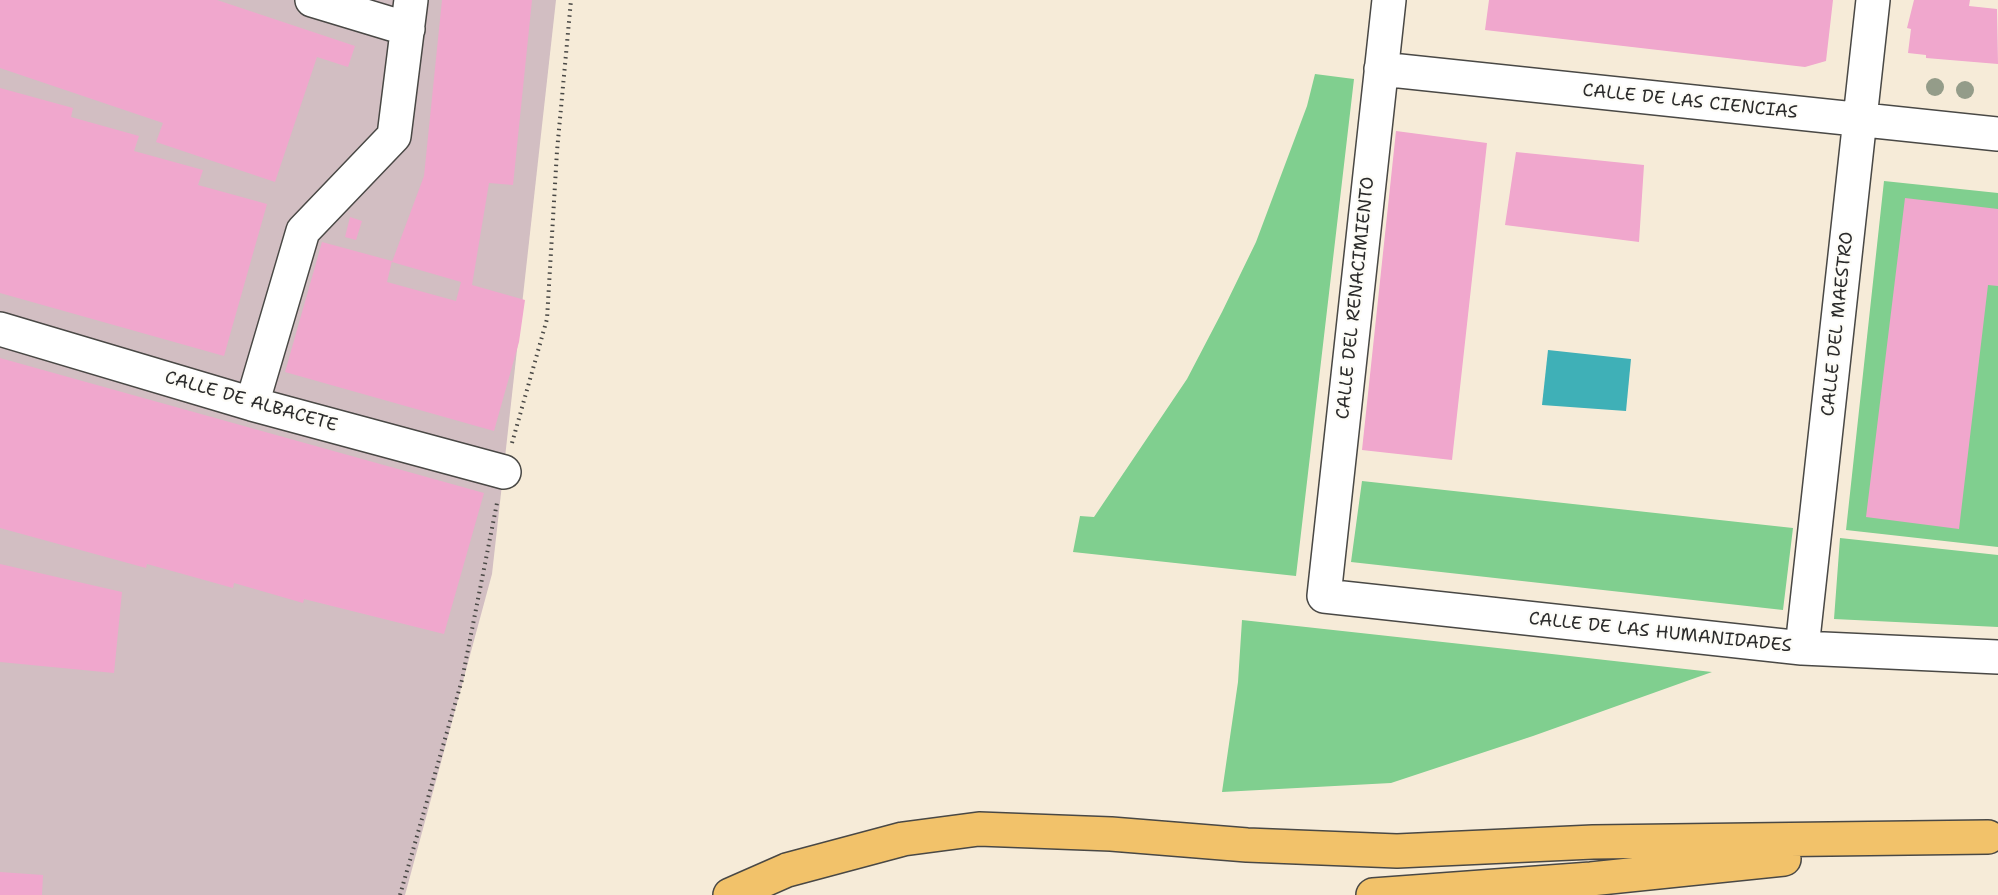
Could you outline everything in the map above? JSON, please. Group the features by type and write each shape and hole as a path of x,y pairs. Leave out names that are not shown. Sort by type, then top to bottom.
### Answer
{"highway":[{"path":"730,895 787,870 903,838 979,829 1111,834 1246,845 1397,851 1593,842 1993,837"},
{"path":"1373,895 1591,879 1993,837"}],"street":[{"path":"252,404 303,231 394,136 410,15 312,0"},
{"name":"CALLE DEL RENACIMIENTO","path":"1324,596 1389,0"},
{"name":"CALLE DEL MAESTRO","path":"1802,648 1873,0"},
{"name":"CALLE DE LAS CIENCIAS","path":"1381,69 1998,134"},
{"name":"CALLE DE ALBACETE","path":"0,329 252,404 504,472"},
{"name":"CALLE DE LAS HUMANIDADES","path":"1324,596 1802,648 1998,657"}],"shaded area":[{"path":"0,0 556,0 492,574 405,895 0,895"}],"green space":[{"path":"1315,74 1354,79 1296,576 1073,552 1080,516 1094,517 1187,379 1222,312 1256,242 1307,106"},
{"path":"1884,181 1998,193 1998,547 1846,530"},
{"path":"1362,481 1793,528 1783,610 1351,562"},
{"path":"1840,538 1998,555 1998,627 1834,619"},
{"path":"1242,620 1712,672 1533,736 1391,783 1222,792 1238,682"}],"water":[{"path":"1548,350 1631,359 1626,411 1542,405"}],"building":[{"path":"0,0 217,0 355,46 348,67 317,57 275,182 156,142 163,123 0,68"},
{"path":"442,0 532,0 513,185 489,183 472,285 525,300 519,342 494,431 285,372 322,242 392,261 387,282 456,301 461,282 392,262 424,176"},
{"path":"1489,0 1833,0 1826,61 1805,67 1485,30"},
{"path":"1914,0 1970,0 1969,6 1997,9 1998,64 1926,58 1926,55 1908,53 1911,29 1907,28"},
{"path":"0,88 73,108 71,117 139,136 134,151 203,170 198,185 267,204 224,356 0,293"},
{"path":"1396,131 1487,143 1452,460 1362,450"},
{"path":"1516,152 1644,165 1639,242 1505,225"},
{"path":"1905,198 1998,209 1998,286 1988,285 1959,529 1866,517"},
{"path":"350,217 362,221 356,240 345,237"},
{"path":"0,358 484,493 444,634 304,599 303,603 234,583 233,588 147,564 146,568 0,528"},
{"path":"0,564 122,592 114,673 0,662"},
{"path":"0,872 43,875 42,895 0,895"}]}
